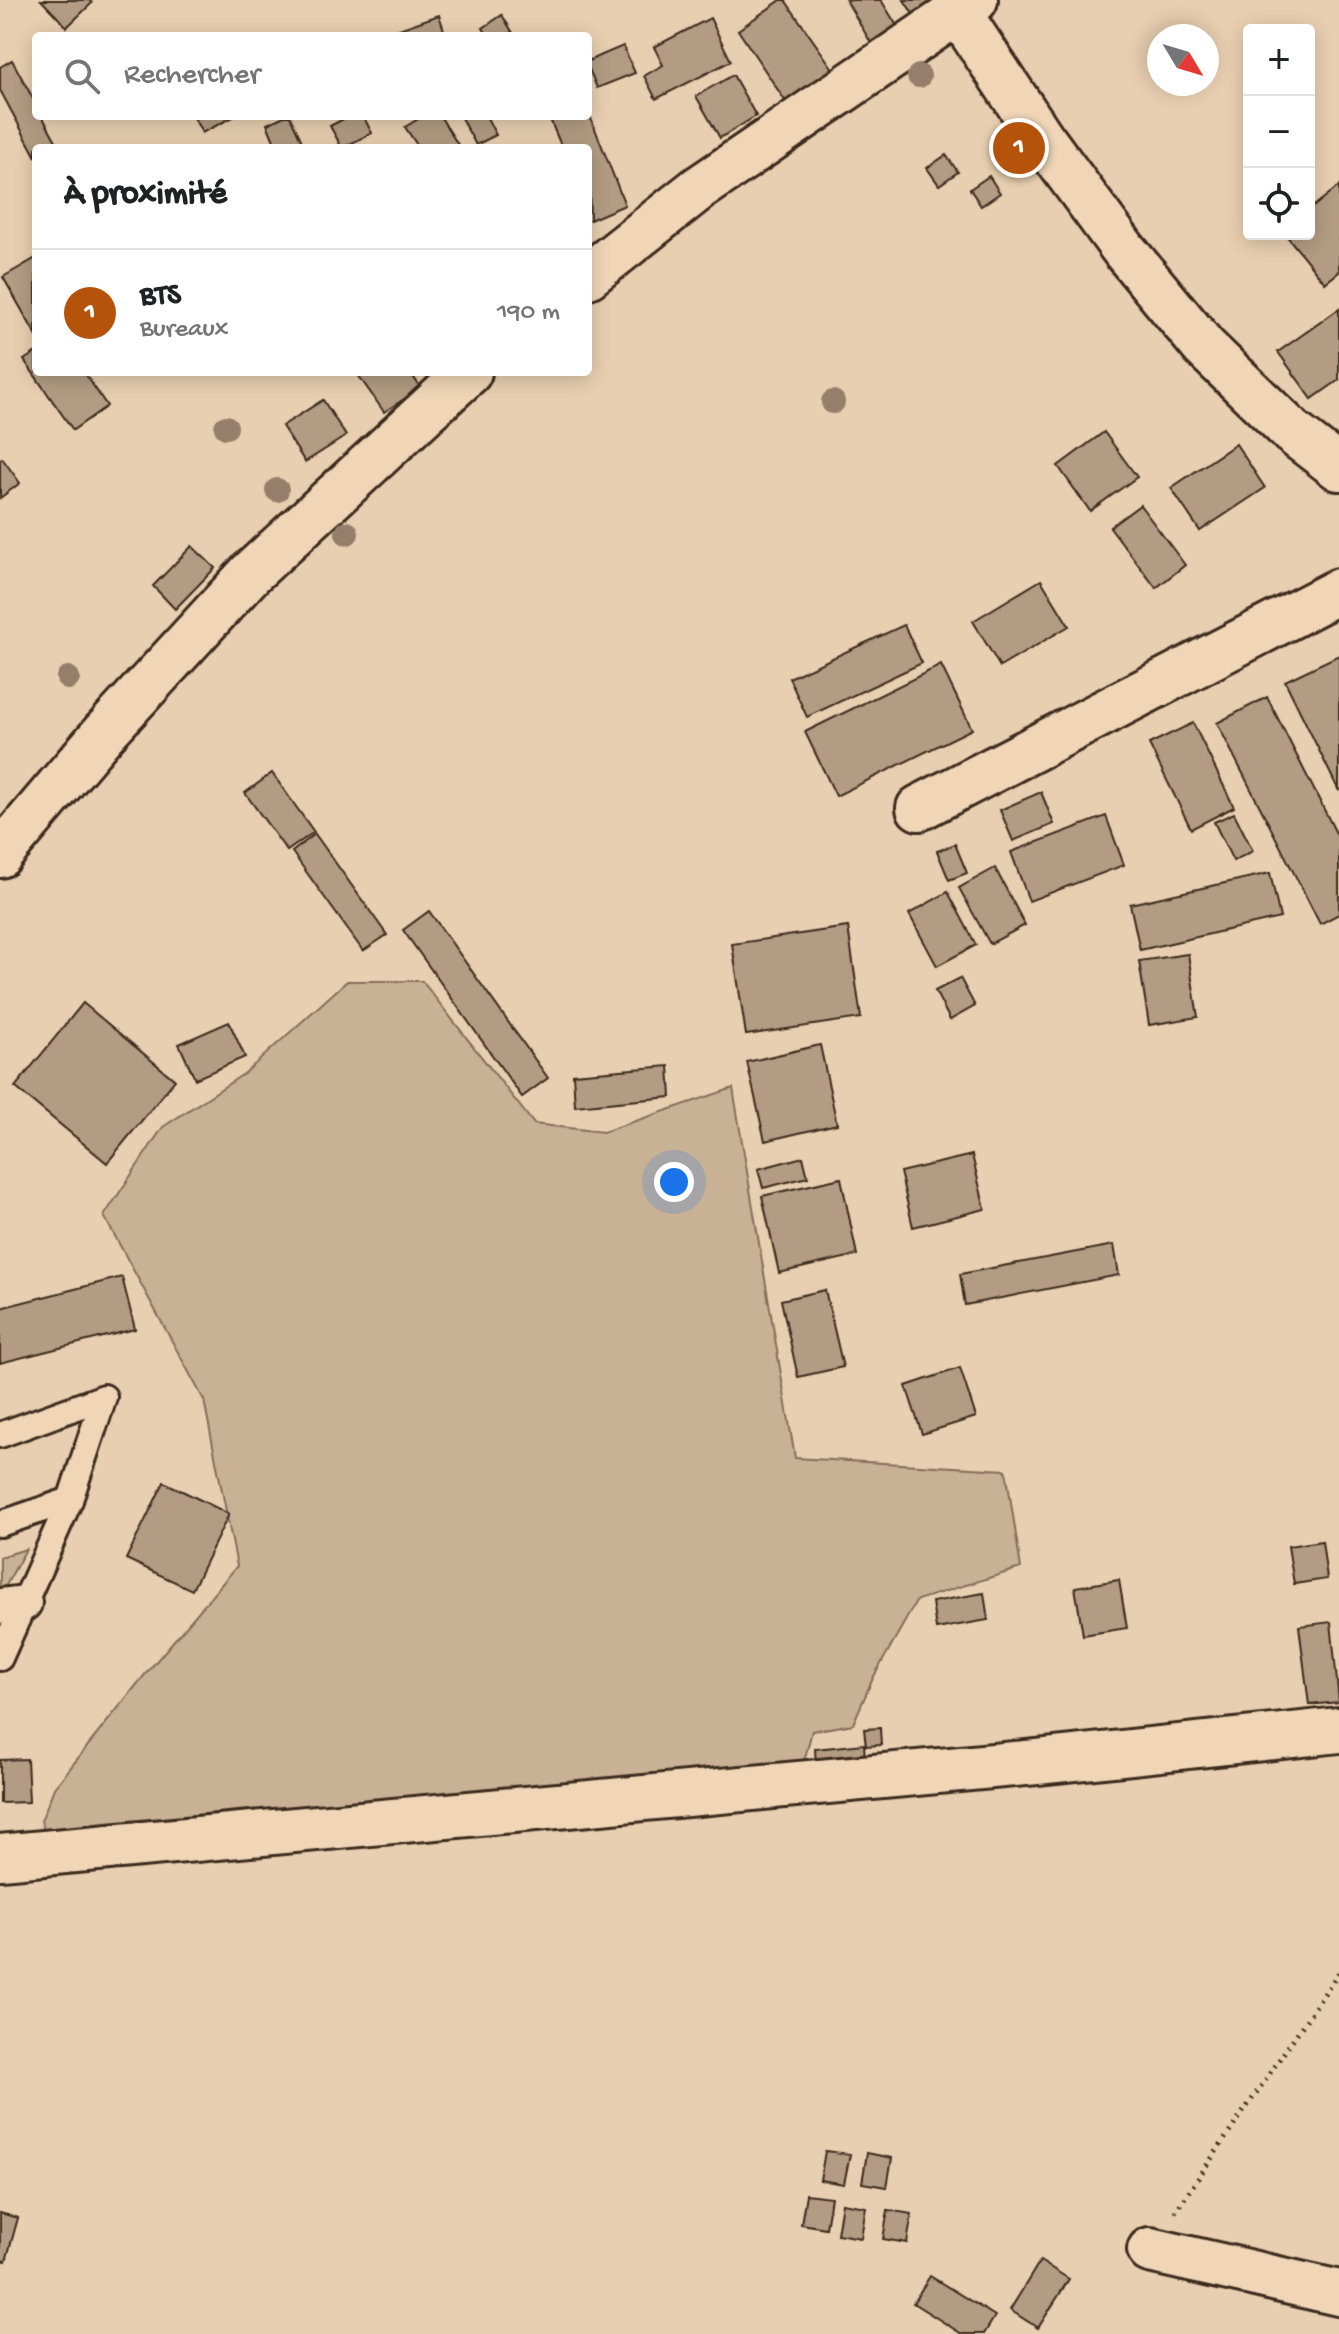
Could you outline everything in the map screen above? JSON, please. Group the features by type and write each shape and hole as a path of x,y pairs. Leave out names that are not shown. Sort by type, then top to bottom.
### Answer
{"street":[{"path":"592,273 698,189 966,6 1041,137 1124,250 1204,347 1292,432 1339,468"},
{"path":"0,855 103,734 251,573 465,376"},
{"path":"919,808 1339,591"},
{"path":"0,1857 1037,1762 1339,1730"},
{"path":"1150,2250 1339,2293"}],"lane":[{"path":"0,1435 104,1397 70,1500 12,1605 0,1658"},
{"path":"0,1524 70,1500"}],"path":[{"path":"1150,2250 1339,1972"}],"shaded area":[{"path":"347,981 422,981 534,1124 603,1132 733,1088 795,1458 1006,1470 1021,1568 917,1600 873,1678 853,1724 812,1731 802,1769 48,1841 41,1821 54,1788 237,1566 204,1400 104,1216 163,1127 245,1073"},
{"path":"26,1549 0,1596 0,1557"}],"building":[{"path":"41,0 89,0 92,3 67,27"},
{"path":"785,0 833,69 786,102 738,30"},
{"path":"846,0 881,0 902,34 875,50"},
{"path":"904,0 954,0 919,23"},
{"path":"439,15 445,32 393,32"},
{"path":"502,15 512,32 486,32 483,28"},
{"path":"710,18 731,61 656,99 644,76 663,65 654,47"},
{"path":"623,46 635,73 597,88 592,76 592,59"},
{"path":"12,60 32,97 32,120 44,120 58,144 32,144 32,150 0,90 0,67"},
{"path":"733,75 756,116 720,138 696,96"},
{"path":"195,120 227,120 202,133"},
{"path":"276,120 292,120 303,144 275,144 267,124"},
{"path":"341,120 365,120 372,133 350,144 340,144 330,126"},
{"path":"416,120 442,120 458,144 416,144 405,127"},
{"path":"462,120 488,120 496,135 475,144"},
{"path":"550,120 592,120 625,205 592,219 592,144 560,144"},
{"path":"946,155 958,172 939,185 927,168"},
{"path":"989,176 1000,193 981,206 970,189"},
{"path":"1339,186 1339,272 1325,283 1290,240 1315,240 1315,205"},
{"path":"32,260 32,328 3,277"},
{"path":"1339,309 1339,380 1312,399 1278,352"},
{"path":"32,355 32,371 24,360"},
{"path":"35,376 87,376 107,406 73,430"},
{"path":"359,376 413,376 421,388 384,412"},
{"path":"323,400 346,436 305,462 282,426"},
{"path":"1104,432 1137,477 1090,511 1058,466"},
{"path":"1236,444 1265,488 1200,531 1171,488"},
{"path":"0,459 20,483 0,498"},
{"path":"1140,505 1185,565 1156,588 1110,527"},
{"path":"192,546 215,568 175,609 153,586"},
{"path":"1041,580 1069,626 1000,667 973,621"},
{"path":"904,625 922,663 807,717 789,678"},
{"path":"1339,655 1339,791 1285,681"},
{"path":"941,665 972,729 836,796 805,732"},
{"path":"1267,697 1339,839 1339,914 1320,924 1217,723"},
{"path":"1193,723 1234,807 1191,829 1149,744"},
{"path":"272,773 314,832 287,851 245,793"},
{"path":"1041,792 1054,824 1013,841 1000,810"},
{"path":"1234,813 1253,851 1233,861 1214,822"},
{"path":"1106,816 1124,865 1029,901 1011,852"},
{"path":"315,834 387,935 363,951 292,852"},
{"path":"955,844 967,873 949,880 937,851"},
{"path":"995,868 1025,925 990,944 959,888"},
{"path":"1270,873 1280,918 1140,950 1130,904"},
{"path":"948,892 976,945 937,966 909,914"},
{"path":"429,911 548,1078 522,1097 403,930"},
{"path":"848,927 861,1018 746,1035 732,944"},
{"path":"1188,954 1198,1017 1149,1025 1139,961"},
{"path":"960,978 975,1006 950,1020 935,991"},
{"path":"83,1003 175,1080 107,1163 15,1087"},
{"path":"229,1022 245,1057 195,1079 179,1044"},
{"path":"820,1045 837,1124 765,1141 747,1062"},
{"path":"669,1066 671,1097 575,1106 573,1074"},
{"path":"972,1155 985,1209 913,1227 900,1172"},
{"path":"803,1157 808,1177 763,1188 758,1169"},
{"path":"841,1178 857,1255 779,1273 762,1196"},
{"path":"1114,1245 1119,1275 965,1305 960,1274"},
{"path":"122,1277 135,1329 0,1363 0,1308"},
{"path":"825,1290 843,1367 798,1377 781,1300"},
{"path":"960,1368 976,1417 922,1434 906,1386"},
{"path":"164,1482 229,1514 192,1590 126,1559"},
{"path":"1322,1541 1327,1579 1294,1584 1288,1546"},
{"path":"1119,1580 1127,1628 1083,1635 1075,1587"},
{"path":"984,1593 988,1620 936,1629 932,1602"},
{"path":"1331,1622 1339,1702 1309,1705 1299,1626"},
{"path":"880,1728 881,1745 866,1746 864,1729"},
{"path":"864,1744 865,1761 816,1766 815,1749"},
{"path":"27,1759 29,1802 0,1803 0,1760"},
{"path":"825,2151 850,2154 844,2184 820,2180"},
{"path":"867,2153 892,2158 887,2187 862,2183"},
{"path":"806,2194 831,2197 826,2228 801,2224"},
{"path":"842,2203 866,2207 861,2238 837,2234"},
{"path":"888,2210 912,2214 907,2243 883,2239"},
{"path":"0,2213 18,2218 6,2261 0,2260"},
{"path":"1040,2261 1069,2279 1038,2328 1010,2310"},
{"path":"930,2276 995,2316 984,2334 962,2334 913,2303"}],"place":[{"name":"BTS","path":"1019,148"}]}
